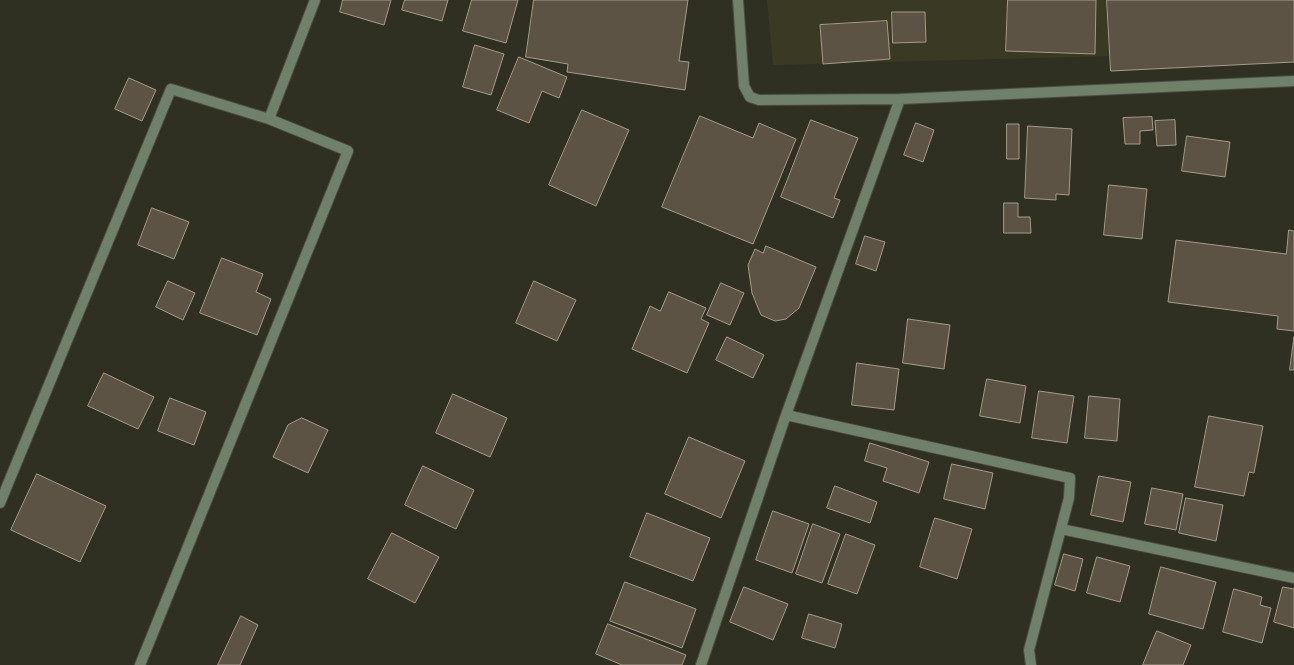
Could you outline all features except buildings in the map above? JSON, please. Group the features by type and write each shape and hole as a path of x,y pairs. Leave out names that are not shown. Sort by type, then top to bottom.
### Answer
{"street":[{"path":"269,119 315,0"},
{"path":"738,0 744,86 750,97 760,100 900,99 1294,81"},
{"path":"0,503 171,89 269,119 348,151 140,665"},
{"path":"701,665 786,414 900,99"},
{"path":"786,414 1070,478 1069,498 1062,529 1029,650 1031,665"},
{"path":"1062,529 1294,578"}],"shaded area":[{"path":"767,0 1294,0 1294,51 773,65"}]}
